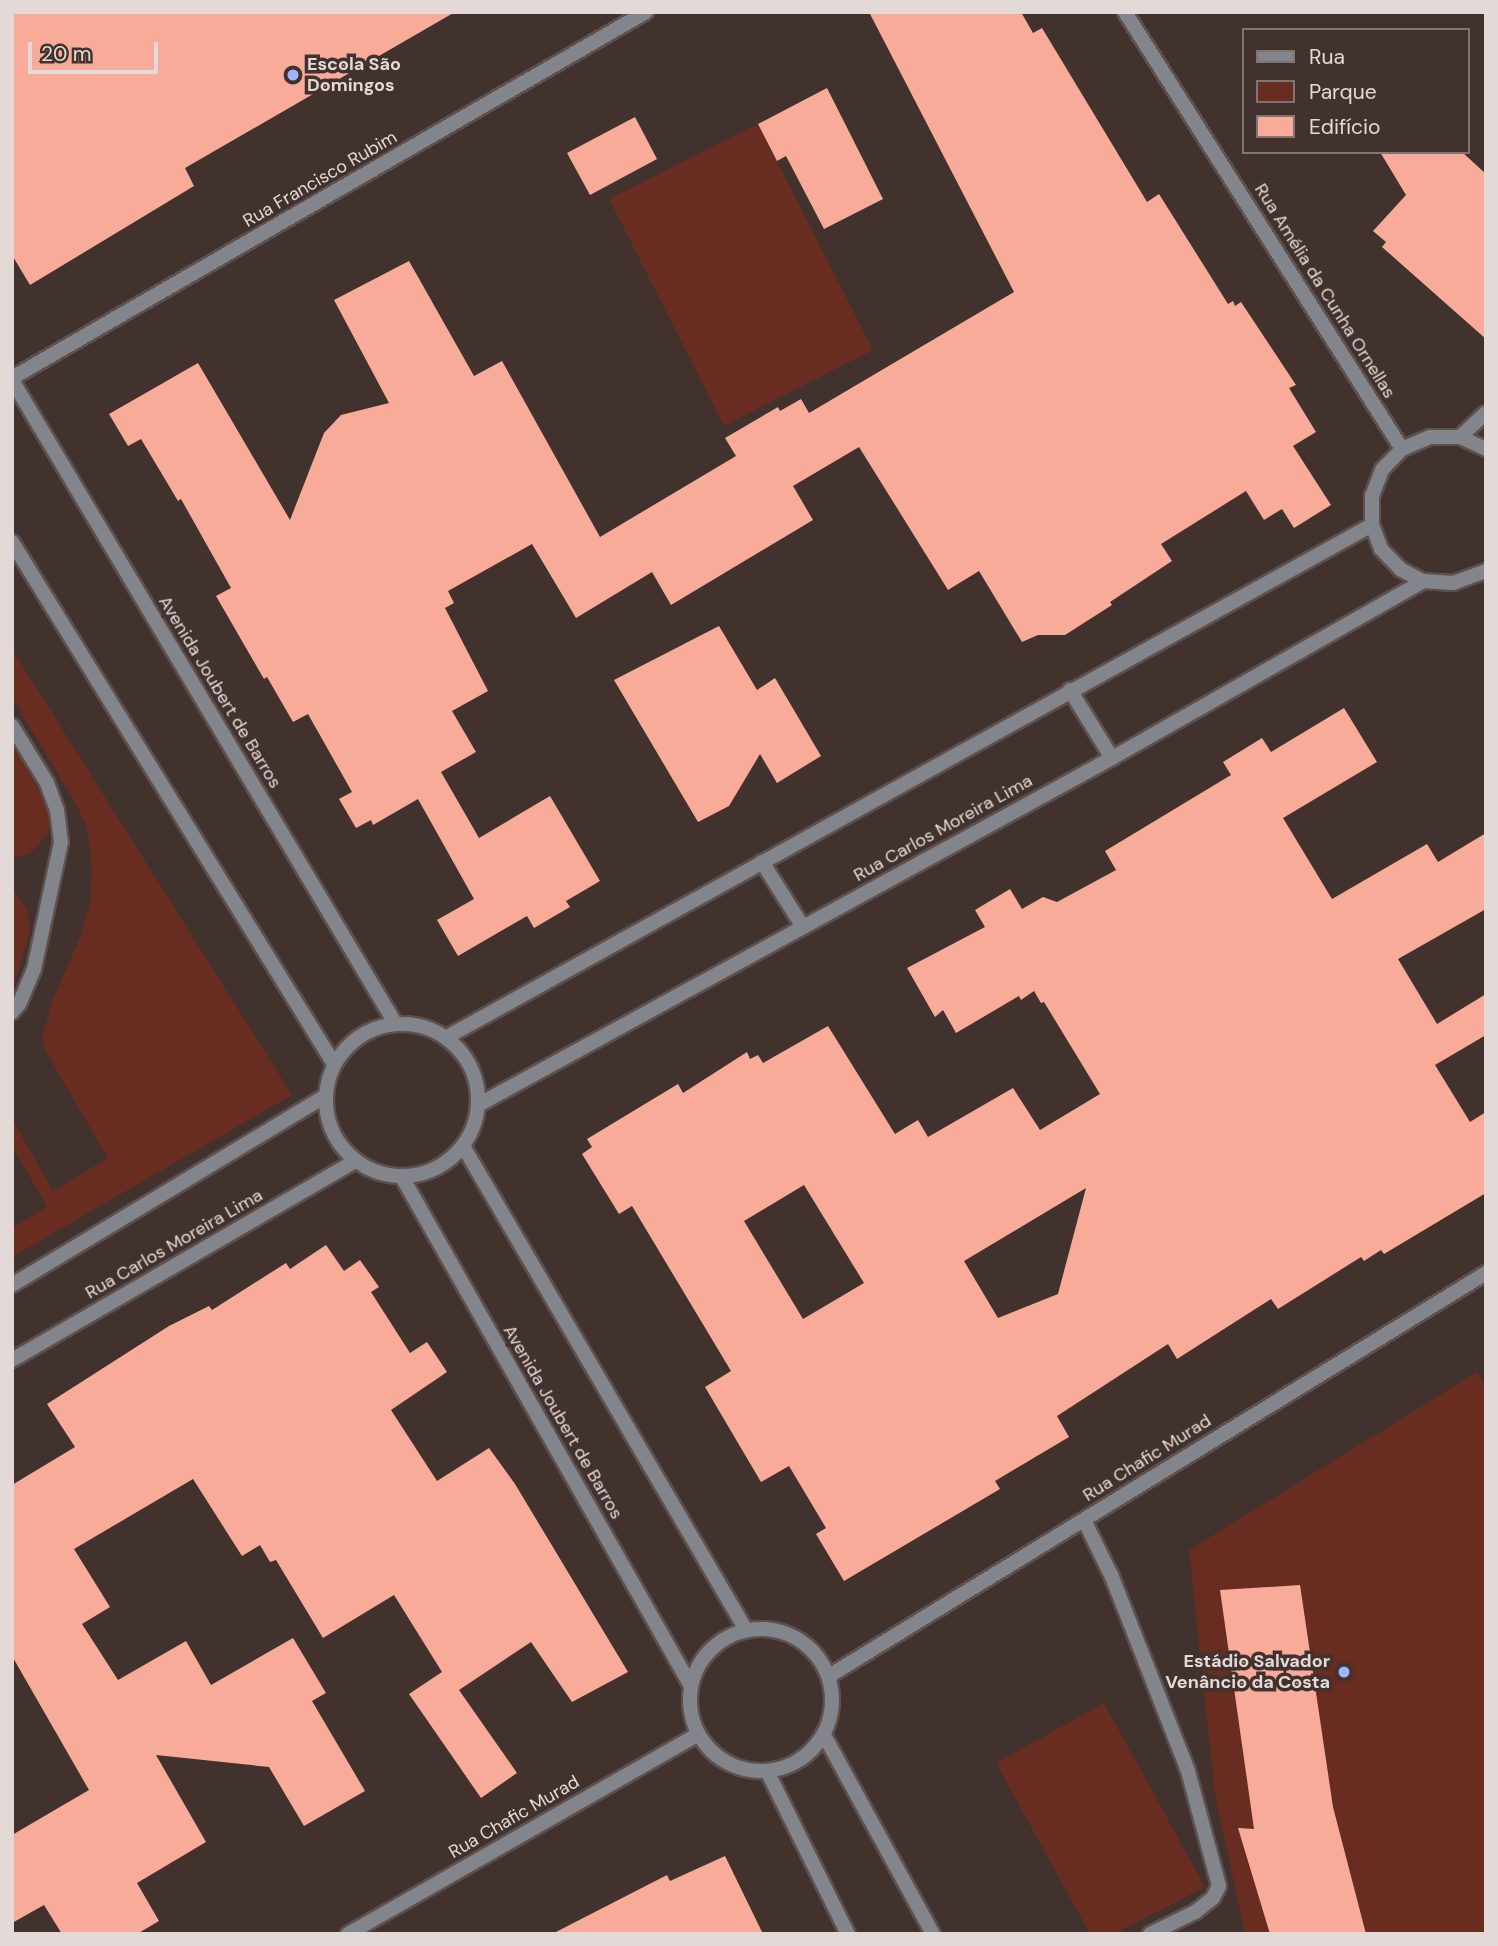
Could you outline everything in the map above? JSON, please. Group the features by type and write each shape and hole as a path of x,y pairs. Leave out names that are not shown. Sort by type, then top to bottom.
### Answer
{"street":[{"name":"Rua Francisco Rubim","path":"12,379 646,12"},
{"name":"Rua Amélia da Cunha Ornellas","path":"1125,12 1402,449"},
{"name":"Avenida Joubert de Barros","path":"12,379 395,1023"},
{"path":"1460,438 1486,413"},
{"path":"1484,575 1453,583 1423,581 1400,569 1381,549 1372,525 1372,496 1382,470 1402,449 1430,437 1460,438 1486,449"},
{"path":"447,1037 1372,525"},
{"path":"12,542 334,1063"},
{"name":"Rua Carlos Moreira Lima","path":"478,1105 1112,758 1423,581"},
{"path":"1070,690 1112,758"},
{"path":"12,726 47,783 57,810 61,842 34,969 19,1004 12,1012"},
{"path":"762,862 803,927"},
{"path":"395,1023 422,1026 447,1037 461,1050 471,1067 478,1105 474,1126 463,1146 436,1167 402,1177 369,1170 355,1161 332,1132 325,1096 334,1063 349,1044 370,1030 395,1023"},
{"path":"12,1286 325,1096"},
{"path":"463,1146 746,1630"},
{"name":"Rua Carlos Moreira Lima","path":"12,1360 355,1161"},
{"name":"Avenida Joubert de Barros","path":"402,1177 691,1686"},
{"name":"Rua Chafic Murad","path":"829,1676 1486,1273"},
{"path":"1084,1520 1112,1577 1188,1771 1219,1886 1213,1898 1195,1913 1150,1934"},
{"path":"772,1629 796,1638 816,1654 829,1676 833,1706 824,1735 809,1753 790,1766 767,1771 740,1768 715,1755 698,1734 692,1718 691,1686 698,1667 710,1650 727,1638 746,1630 772,1629"},
{"name":"Rua Chafic Murad","path":"348,1934 698,1734"},
{"path":"824,1735 933,1934"},
{"path":"767,1771 848,1934"}],"green space":[{"path":"758,124 873,350 724,426 609,199"},
{"path":"12,649 292,1095 12,1257 12,1228 47,1207 12,1145 12,1119 53,1191 108,1158 45,1050 42,1037 52,1002 81,935 90,903 92,867 87,828 77,806 12,697"},
{"path":"12,743 51,813 49,832 31,853 23,856 12,856"},
{"path":"12,886 27,911 30,931 12,992"},
{"name":"Estádio Salvador Venâncio da Costa","path":"1477,1372 1486,1386 1486,1934 1245,1934 1215,1795 1189,1550"},
{"path":"1104,1703 1205,1887 1115,1934 1090,1934 996,1763"}],"building":[{"path":"12,12 455,12 185,168 194,186 30,285 12,255"},
{"path":"869,12 1021,12 1033,33 1042,28 1147,202 1159,194 1228,304 1233,301 1235,306 1241,302 1296,385 1289,388 1316,432 1293,446 1331,505 1294,528 1282,509 1264,520 1246,491 1161,544 1172,561 1110,602 1112,605 1065,635 1038,635 1022,642 979,571 948,590 859,447 793,486 813,520 671,605 652,572 576,618 532,544 448,591 454,603 445,608 488,691 452,711 476,752 441,772 479,838 550,796 600,881 566,901 570,907 534,928 527,916 458,956 437,920 474,899 418,799 373,825 371,820 356,828 339,799 352,792 308,714 293,722 267,677 264,679 216,596 231,588 181,499 178,501 141,439 128,446 109,414 198,363 290,520 324,433 341,415 389,403 334,300 409,261 474,376 502,361 600,537 736,456 725,438 778,407 780,411 801,399 809,413 1014,292"},
{"path":"827,88 883,199 824,229 786,156 777,161 758,124"},
{"path":"635,117 657,159 590,195 567,153"},
{"path":"1381,154 1464,154 1486,174 1486,339 1382,247 1386,242 1373,231 1406,195"},
{"path":"719,626 757,690 775,678 821,756 777,783 760,754 729,806 698,822 614,680"},
{"path":"1344,708 1377,762 1283,818 1332,899 1427,844 1438,862 1486,833 1486,909 1398,959 1437,1024 1486,994 1486,1035 1435,1065 1470,1122 1486,1112 1486,1193 1384,1254 1381,1250 1364,1261 1361,1257 1278,1309 1271,1299 1177,1359 1168,1344 1057,1416 1069,1437 995,1481 1000,1489 844,1581 816,1534 826,1528 789,1466 761,1482 705,1387 731,1371 632,1206 619,1214 582,1154 592,1147 587,1139 678,1084 683,1093 747,1052 750,1059 758,1055 763,1063 828,1026 895,1134 918,1120 928,1137 1013,1088 1040,1130 1100,1094 1044,1002 1041,1003 1034,991 1021,1000 1019,996 956,1033 943,1010 935,1017 907,968 985,927 975,910 1010,889 1022,909 1043,897 1057,902 1116,870 1105,851 1231,775 1223,762 1262,738 1271,752","holes":["804,1185 864,1283 803,1319 744,1221","1086,1188 1058,1294 998,1318 964,1261"]},
{"path":"326,1245 344,1271 360,1260 379,1287 371,1292 410,1353 427,1342 447,1372 391,1410 437,1481 489,1448 515,1484 628,1672 572,1702 531,1642 459,1690 517,1773 481,1798 409,1694 442,1672 394,1595 323,1638 276,1560 270,1562 260,1545 242,1556 193,1479 74,1549 110,1607 82,1624 118,1680 186,1641 211,1685 293,1638 326,1693 312,1701 365,1791 304,1826 269,1767 156,1755 206,1842 137,1883 159,1921 137,1934 62,1934 44,1905 12,1923 12,1835 89,1790 12,1656 12,1485 75,1447 47,1404 169,1326 209,1306 212,1310 286,1263 290,1269"},
{"path":"1300,1585 1333,1807 1366,1934 1270,1934 1238,1828 1254,1829 1220,1590"},
{"path":"725,1856 763,1934 552,1934 667,1875 670,1881"}],"place":[{"name":"Escola São Domingos","path":"293,75"},
{"name":"Estádio Salvador Venâncio da Costa","path":"1344,1672"}]}
